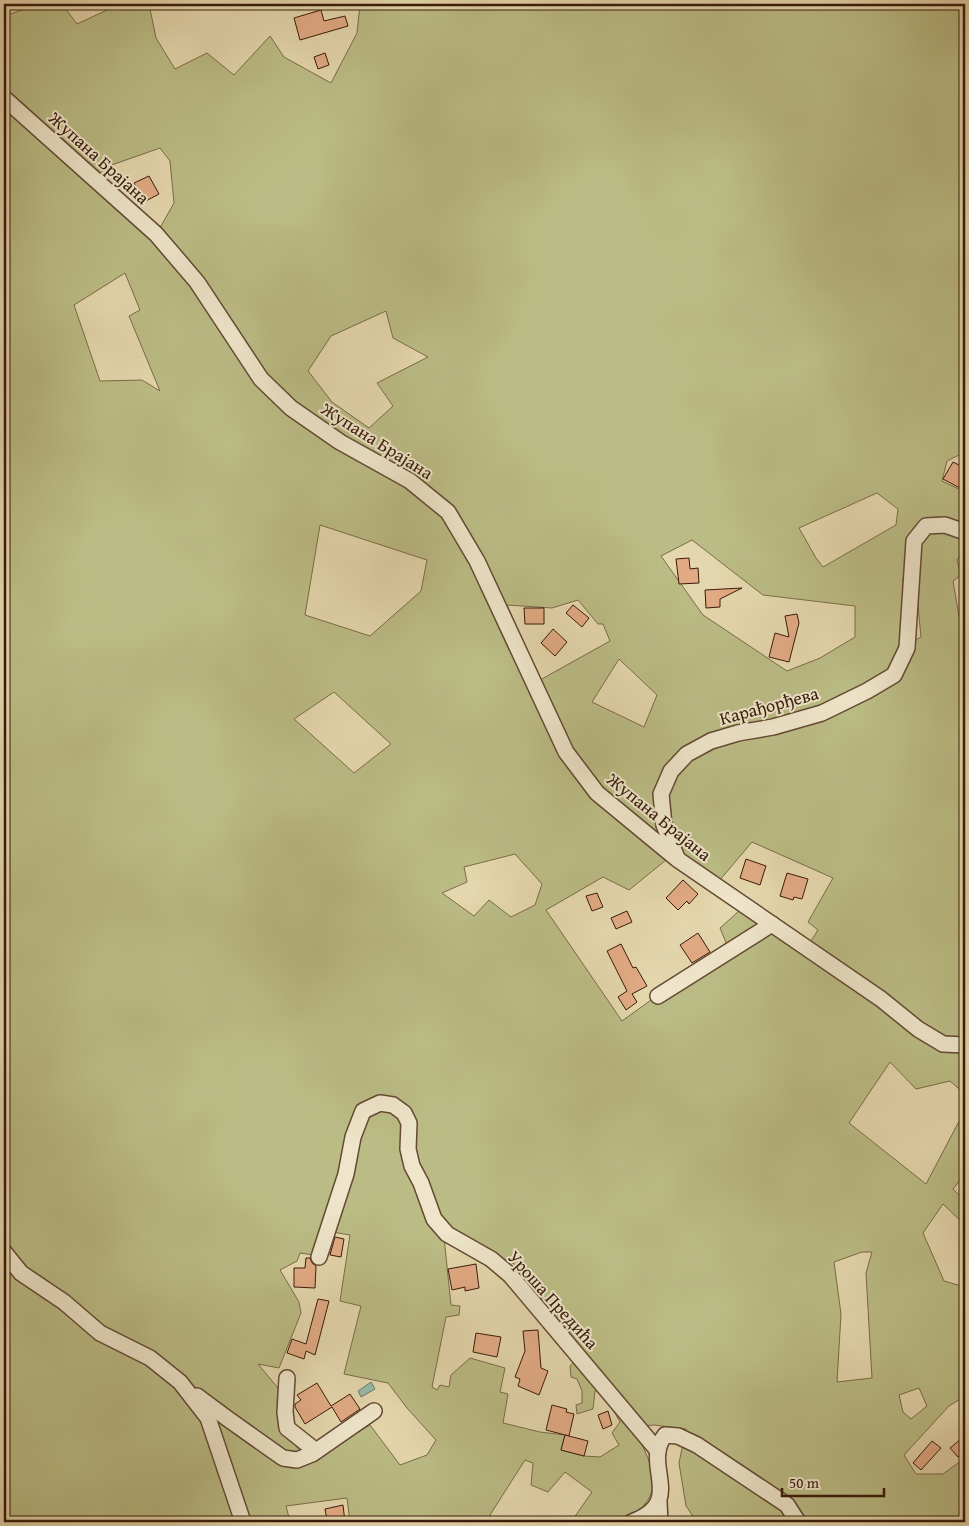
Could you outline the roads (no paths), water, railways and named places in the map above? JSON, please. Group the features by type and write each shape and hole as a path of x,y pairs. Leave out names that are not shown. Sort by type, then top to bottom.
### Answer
{"street":[{"name":"Жупана Брајана","path":"4,98 156,234 197,282 261,379 291,408 340,442 410,481 448,512 477,561 566,752 597,793 677,859 881,999 918,1029 943,1044 965,1044"},
{"name":"Карађорђева","path":"677,859 664,825 662,794 671,771 687,754 711,741 738,733 773,727 822,713 867,691 894,675 907,648 914,541 926,526 945,525 965,532"},
{"path":"658,996 772,924"},
{"name":"Уроша Предића","path":"319,1257 346,1174 353,1137 363,1111 380,1103 393,1105 404,1113 409,1123 408,1149 412,1166 421,1183 434,1219 447,1234 491,1259 510,1275 658,1451"},
{"path":"4,1252 21,1273 64,1302 100,1333 150,1358 228,1419 283,1458 297,1460 316,1451 374,1411"},
{"path":"287,1378 285,1412 287,1428 316,1451"},
{"path":"180,1382 208,1418 243,1522"},
{"path":"660,1522 658,1451 659,1442 665,1435 678,1436 696,1445 787,1505 798,1522"},
{"path":"632,1522 645,1517 659,1502"}]}
